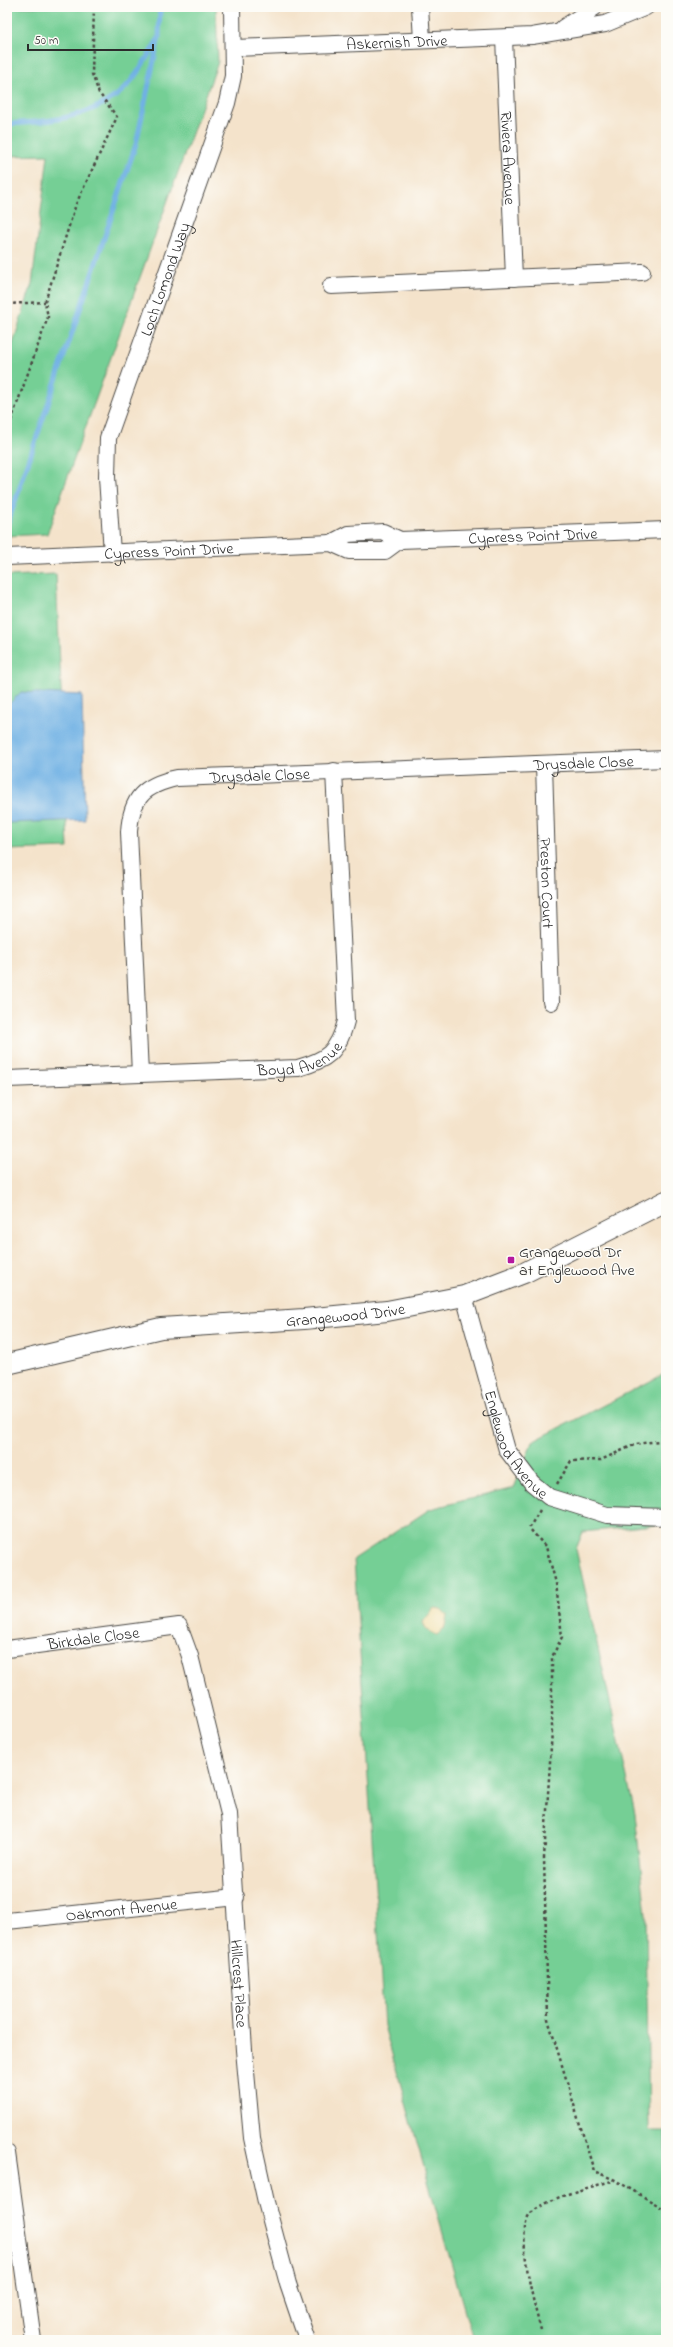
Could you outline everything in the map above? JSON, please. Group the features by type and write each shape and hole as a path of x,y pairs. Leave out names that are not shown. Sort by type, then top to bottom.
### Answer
{"street":[{"name":"Loch Lomond Way","path":"112,553 107,477 108,438 225,110 233,76 234,48 232,7"},
{"path":"420,7 422,40"},
{"name":"Askernish Drive","path":"559,31 595,7"},
{"name":"Askernish Drive","path":"234,48 504,38 605,24 646,7"},
{"name":"Riviera Avenue","path":"504,38 514,278"},
{"path":"331,286 642,272"},
{"name":"Cypress Point Drive","path":"7,557 331,543 348,534 383,532 400,540 666,530"},
{"name":"Drysdale Close","path":"140,1074 129,832 133,806 140,796 149,788 162,781 177,778 334,771 666,760"},
{"name":"Preston Court","path":"544,764 551,1002"},
{"name":"Boyd Avenue","path":"7,1079 298,1068 316,1063 331,1054 342,1038 346,1022 334,771"},
{"name":"Grangewood Drive","path":"7,1364 161,1328 296,1320 379,1312 464,1296 524,1273 666,1201"},
{"name":"Englewood Avenue","path":"464,1296 507,1450 532,1483 549,1497 607,1514 666,1517"},
{"name":"Birkdale Close","path":"7,1649 179,1626"},
{"name":"Hillcrest Place","path":"179,1626 190,1656 229,1814 236,1897 244,2050 252,2138 270,2217 307,2340"},
{"name":"Oakmont Avenue","path":"7,1921 236,1897"},
{"path":"7,2153 33,2340"}],"path":[{"path":"7,432 48,317 46,302 76,204 117,117 99,93 92,74 94,7"},
{"path":"7,304 46,302"},
{"path":"666,1440 636,1444 601,1460 571,1461 530,1528 546,1547 556,1583 562,1638 552,1656 552,1730 544,1858 548,2019 594,2171 615,2180 666,2210"},
{"path":"541,2330 529,2287 524,2226 527,2219 531,2212 567,2195 615,2180"}],"green space":[{"path":"7,7 216,7 218,62 47,534 7,536 7,362 32,284 48,155 7,156"},
{"path":"56,574 68,848 7,850 7,576"},
{"path":"666,1373 666,1524 583,1532 576,1549 635,1814 646,1915 649,2131 666,2131 666,2340 473,2340 384,2026 354,1559 430,1509 514,1488 532,1442"}],"sand":[{"path":"434,1608 441,1609 447,1615 445,1627 437,1635 426,1630 423,1622"}],"water":[{"path":"21,692 82,695 85,820 7,823 7,706"}],"waterway":[{"path":"7,525 136,144 159,37 160,7"},
{"path":"7,124 65,118 105,103 129,84 157,41"}],"place":[{"name":"Grangewood Dr at Englewood Ave","path":"511,1260"}]}
